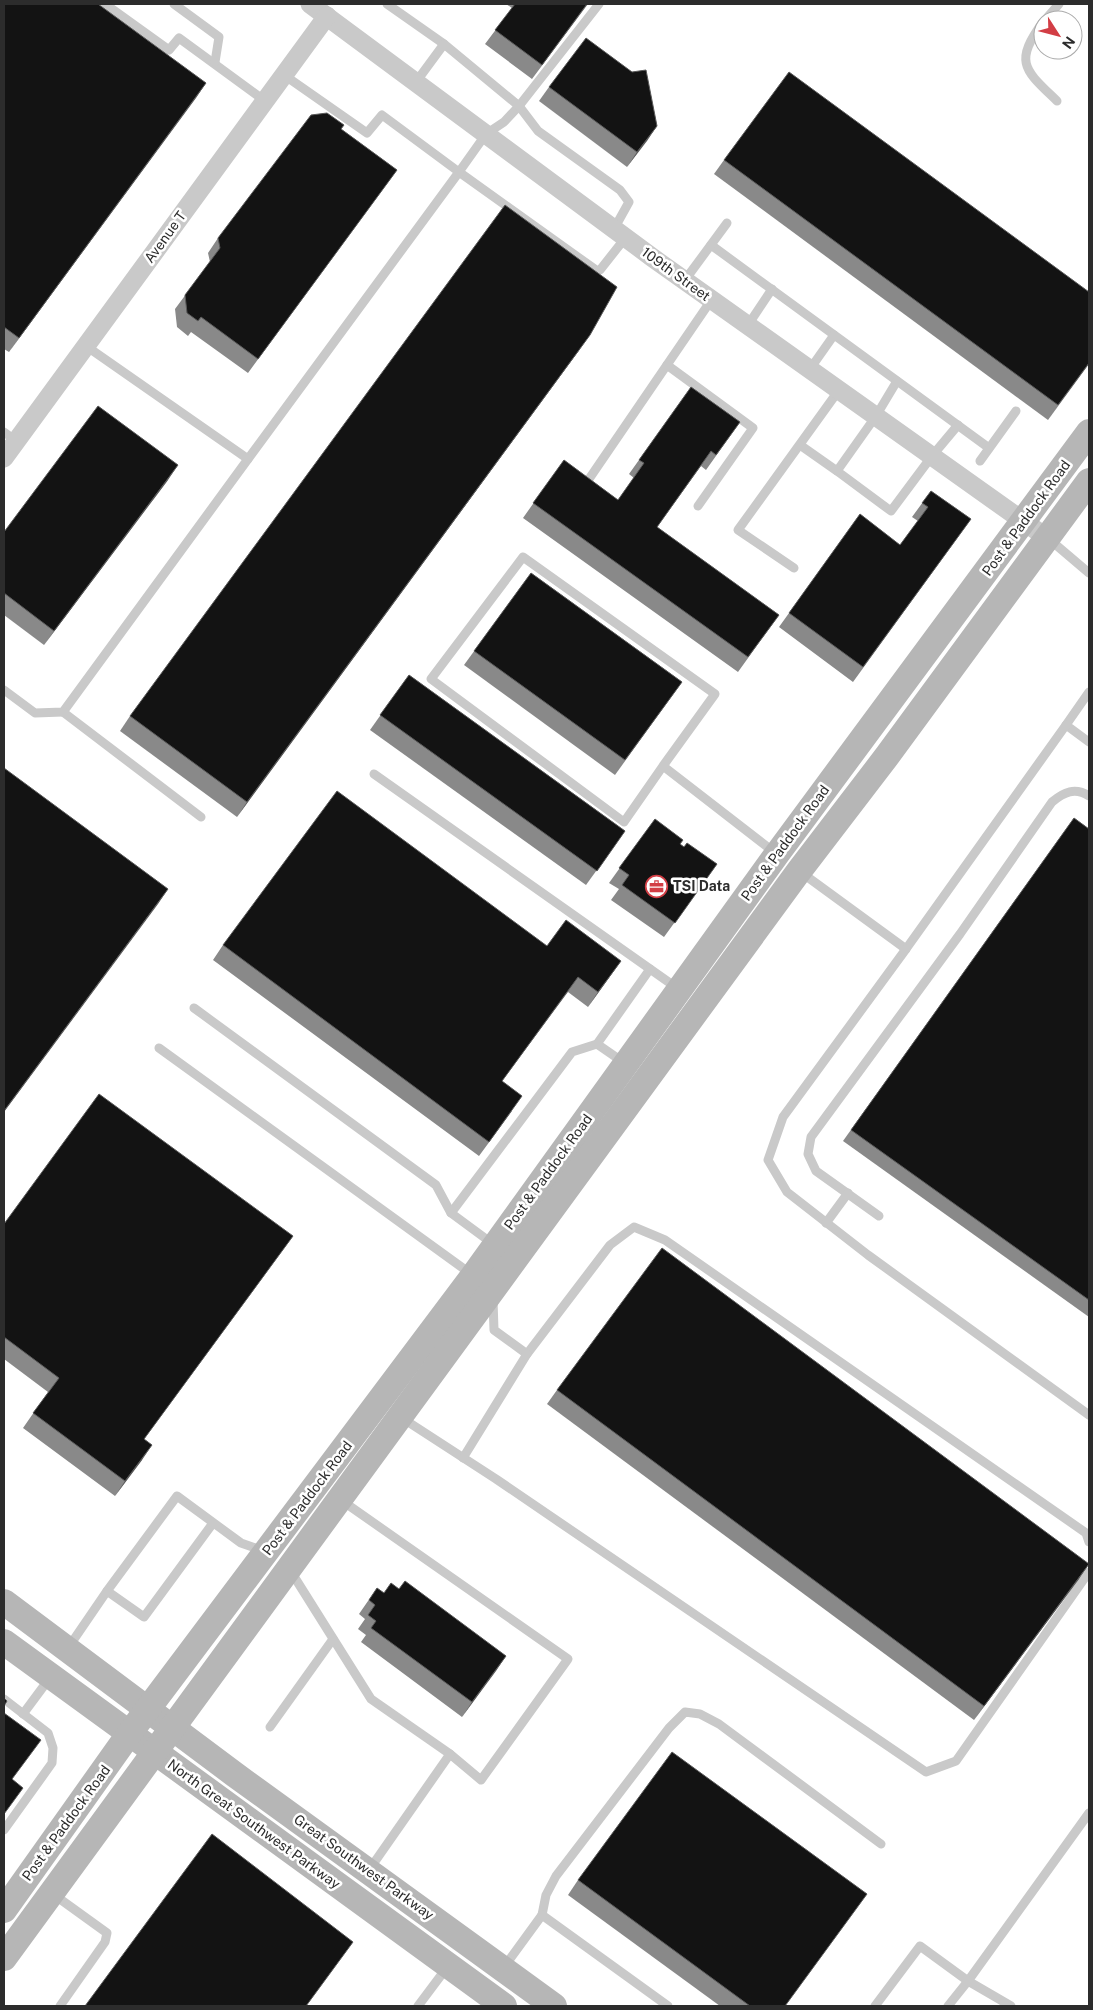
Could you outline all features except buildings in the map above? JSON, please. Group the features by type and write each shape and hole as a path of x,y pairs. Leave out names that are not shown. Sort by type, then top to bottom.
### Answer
{"street":[{"name":"109th Street","path":"310,4 620,233 1047,538"},
{"name":"Avenue T","path":"4,458 10,437 86,346 327,16"},
{"name":"Post & Paddock Road","path":"4,1958 400,1416 483,1283 495,1246 777,854 1089,432"},
{"name":"Post & Paddock Road","path":"4,1910 129,1734 266,1552 483,1283 887,756 1089,481"},
{"path":"777,854 799,871"},
{"path":"266,1552 289,1568"},
{"path":"4,1602 172,1728"},
{"name":"North Great Southwest Parkway","path":"4,1642 495,2000"},
{"name":"Great Southwest Parkway","path":"172,1728 554,2006"},
{"path":"495,2000 503,1969"}],"lane":[{"path":"105,4 169,50 179,38 215,62 265,101"},
{"path":"174,4 219,37 215,62"},
{"path":"284,75 367,133 382,115 458,172 596,270 600,270 620,233 628,202 620,190 538,131 519,106 444,44 388,4"},
{"path":"63,712 486,134 504,122 519,106 600,4"},
{"path":"1033,37 1025,62 1029,74 1057,101"},
{"path":"416,82 444,44"},
{"path":"685,280 727,223"},
{"path":"711,245 989,448"},
{"path":"748,325 772,289"},
{"path":"589,478 712,299"},
{"path":"810,369 834,335"},
{"path":"86,346 248,460"},
{"path":"667,365 753,428 698,506"},
{"path":"837,471 876,416 897,381"},
{"path":"794,568 738,530 839,390"},
{"path":"980,461 1016,411"},
{"path":"800,444 891,511 958,425"},
{"path":"1047,538 1089,573"},
{"path":"523,557 715,694 663,766 624,822 431,679 523,557"},
{"path":"4,690 35,713 63,712 201,816"},
{"path":"1089,692 906,949 783,1117 768,1160 787,1192 826,1223 1089,1415"},
{"path":"1066,725 1089,742"},
{"path":"663,766 777,854"},
{"path":"374,774 679,990"},
{"path":"879,1216 816,1171 808,1154 811,1137 960,934 1052,802 1064,792 1074,790 1089,796"},
{"path":"799,871 906,949"},
{"path":"451,1213 572,1052 597,1044 650,969"},
{"path":"194,1008 436,1185 451,1213 495,1246"},
{"path":"597,1044 626,1064"},
{"path":"159,1048 483,1283 494,1330 527,1354"},
{"path":"826,1223 848,1193"},
{"path":"464,1458 527,1354 610,1245 634,1227 664,1240 689,1256 1086,1532 1089,1542"},
{"path":"400,1416 926,1772 956,1761 1089,1572"},
{"path":"67,1649 177,1496 241,1543 266,1552"},
{"path":"289,1568 371,1699 450,1754 481,1780 568,1659 339,1499"},
{"path":"107,1591 144,1617 213,1523"},
{"path":"270,1727 332,1639"},
{"path":"23,1714 51,1677"},
{"path":"4,1699 48,1733 53,1748 52,1763 4,1830"},
{"path":"503,1969 542,1915 546,1895 556,1876 669,1728 685,1712 700,1714 719,1724 881,1844"},
{"path":"369,1870 450,1754"},
{"path":"948,2006 1089,1813"},
{"path":"51,1892 107,1933 105,1942 60,2006"},
{"path":"542,1915 668,2006"},
{"path":"875,2006 920,1946 968,1981 1011,2006"},
{"path":"418,2006 448,1965"}],"place":[{"name":"TSI Data","path":"657,886"}]}
